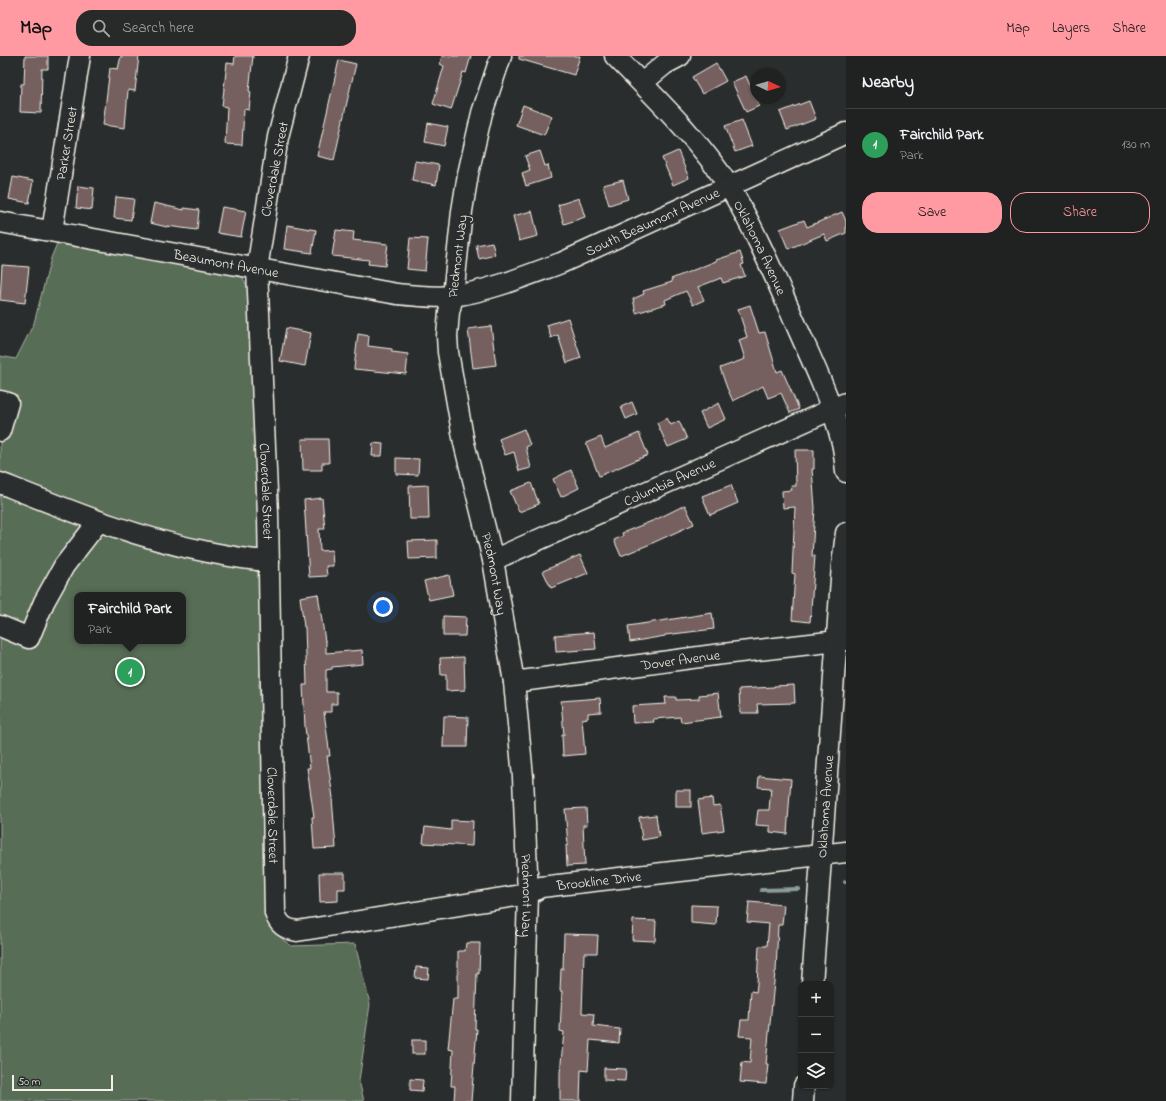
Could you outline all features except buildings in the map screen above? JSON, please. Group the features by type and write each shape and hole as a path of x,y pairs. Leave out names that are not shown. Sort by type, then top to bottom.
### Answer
{"street":[{"name":"Parker Street","path":"52,231 80,56"},
{"name":"Cloverdale Street","path":"285,928 280,924 275,913 269,561 257,269 278,137 299,56"},
{"name":"Piedmont Way","path":"501,56 482,113 468,174 447,336 448,352 464,443 494,560 514,682 523,777 528,894 522,1101"},
{"name":"Oklahoma Avenue","path":"615,56 692,137 729,187 750,223 807,350 839,406 846,472"},
{"path":"642,83 665,64 680,56"},
{"name":"South Beaumont Avenue","path":"453,296 514,280 560,263 846,133"},
{"name":"Beaumont Avenue","path":"0,222 397,294 431,297 453,296"},
{"path":"0,401 8,403 0,430"},
{"name":"Columbia Avenue","path":"494,560 839,406"},
{"path":"0,483 98,522 183,547 250,560 269,561"},
{"path":"0,626 29,638 44,602 64,566 98,522"},
{"name":"Oklahoma Avenue","path":"812,981 820,855 842,640 842,565 846,533"},
{"name":"Dover Avenue","path":"514,682 842,640"},
{"name":"Brookline Drive","path":"285,928 297,931 443,909 528,894 541,887 846,852"},
{"path":"803,1101 804,1089"}],"green space":[{"path":"58,241 235,270 243,278 248,288 249,339 254,394 258,474 261,659 259,685 263,725 263,810 270,858 270,922 280,937 291,946 355,944 370,1004 359,1081 364,1101 0,1101 0,356 16,359 34,323 51,258"}],"waterway":[{"path":"761,890 799,889"}],"place":[{"name":"Fairchild Park","path":"130,672"}]}
